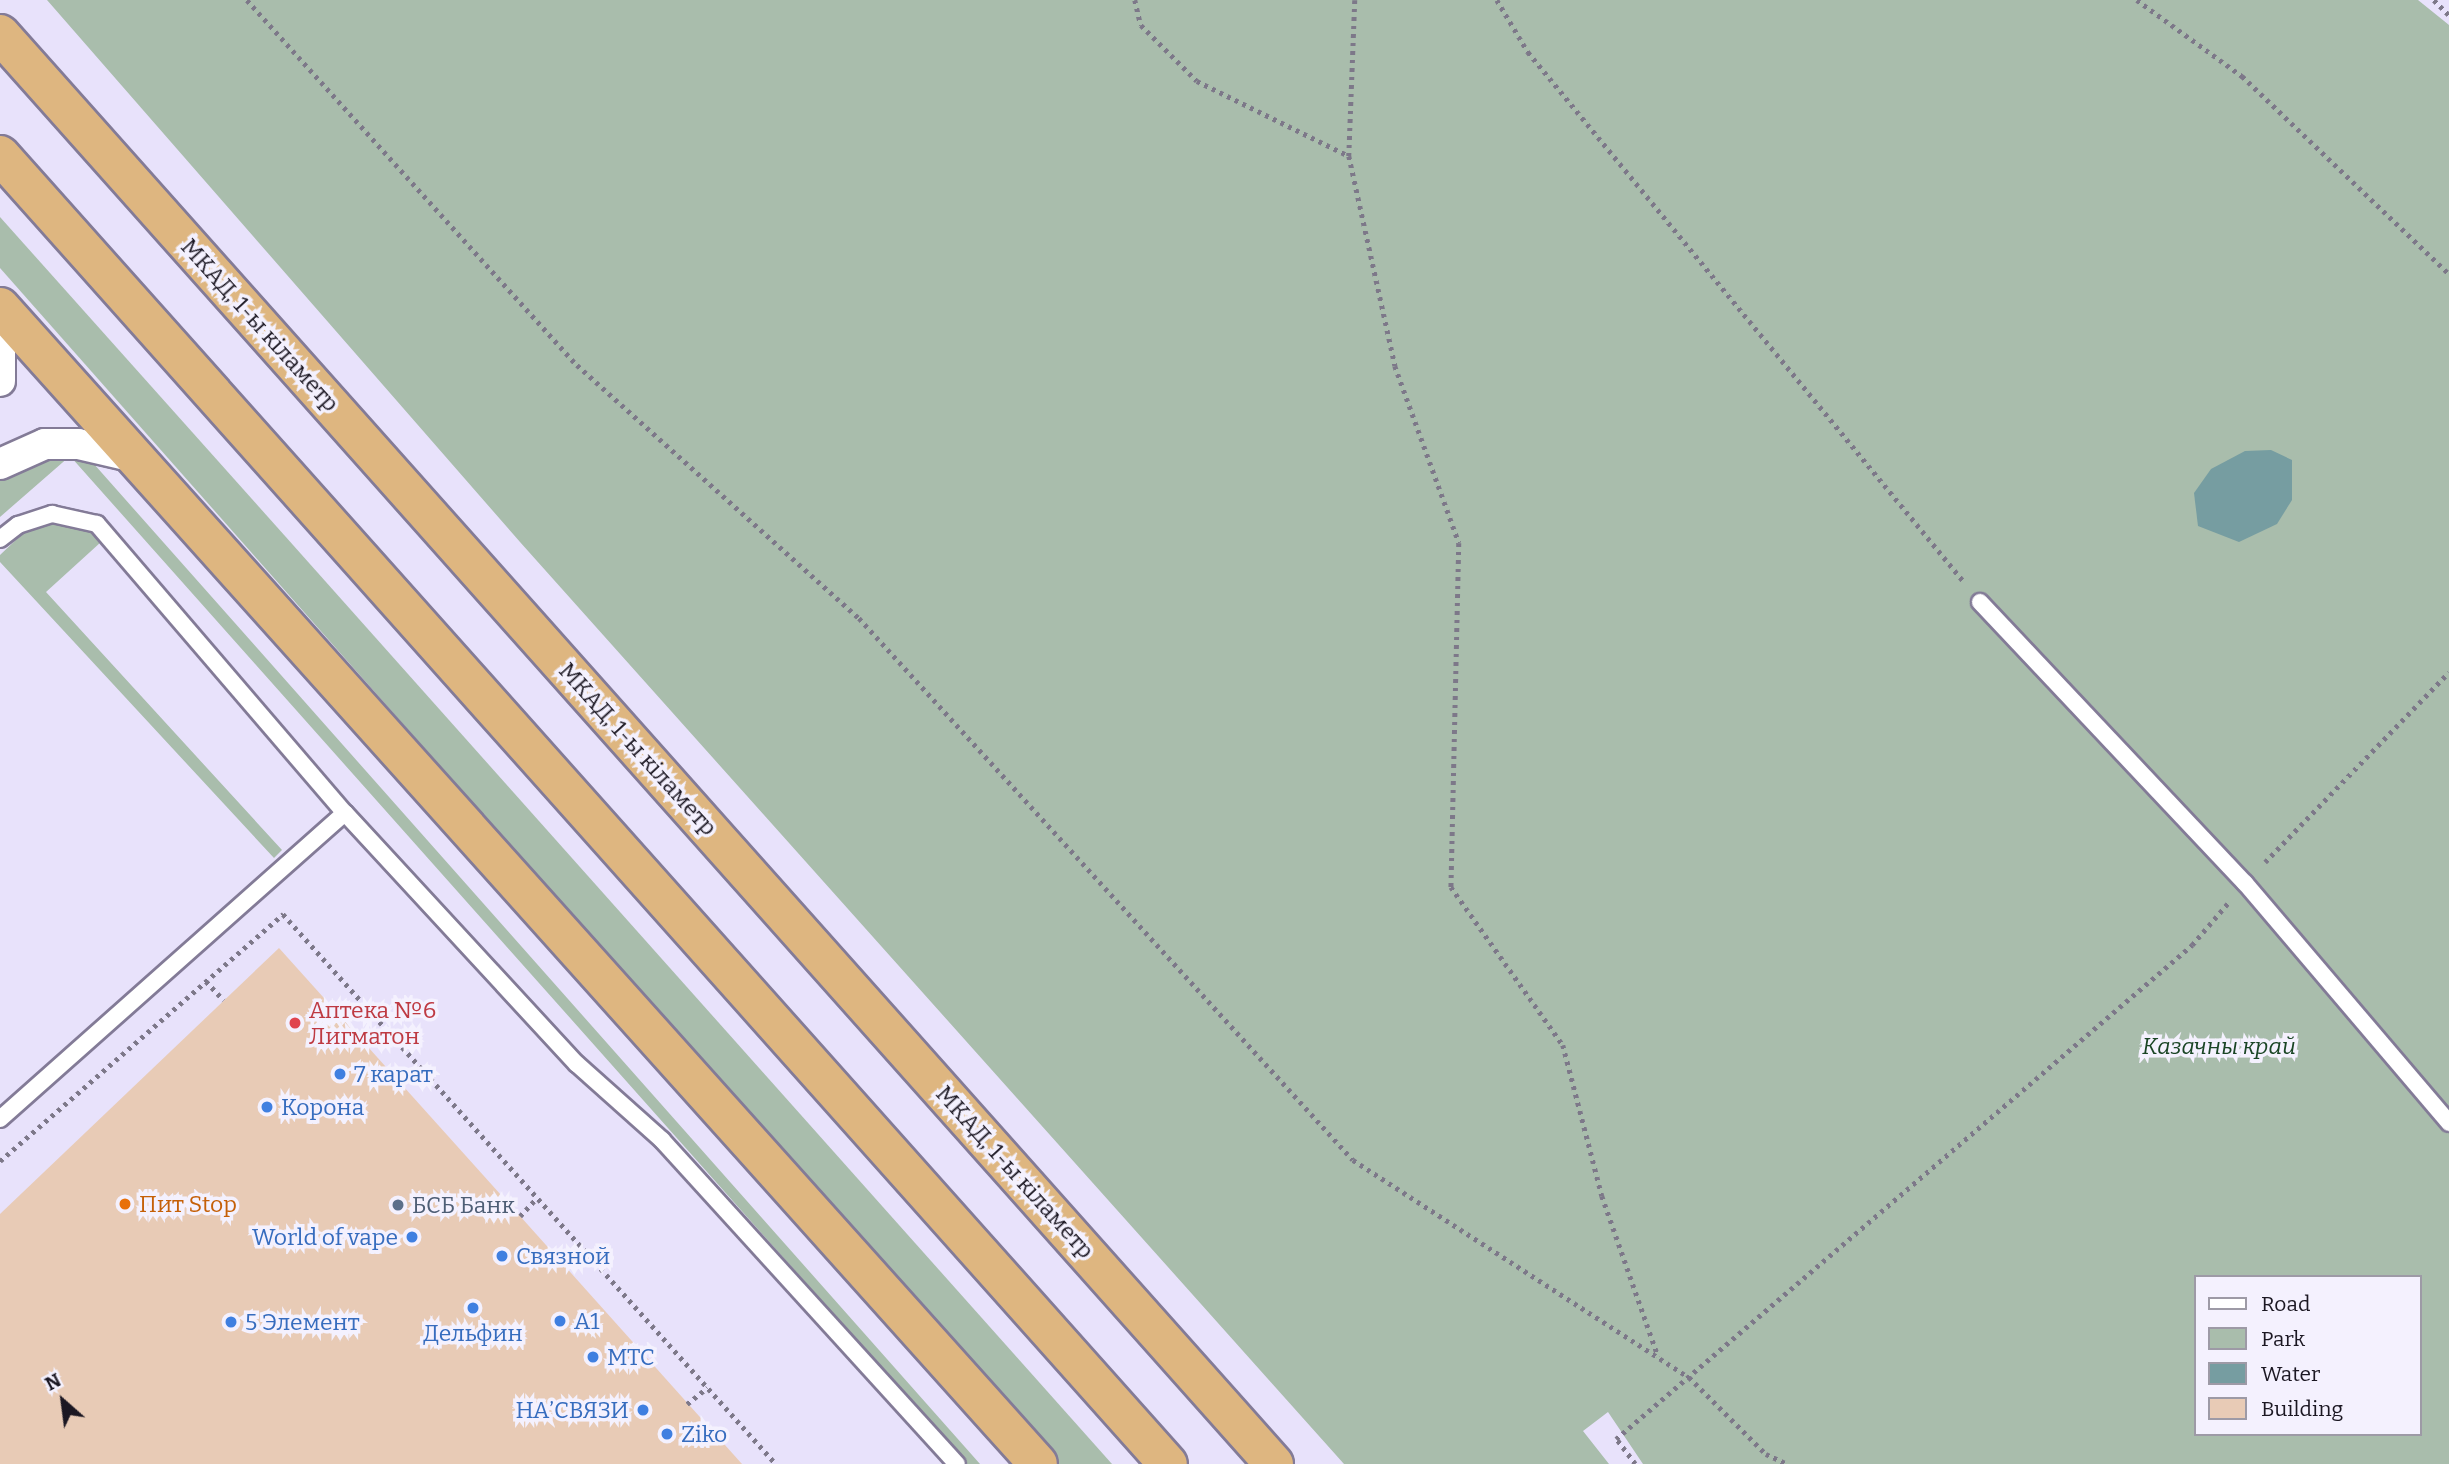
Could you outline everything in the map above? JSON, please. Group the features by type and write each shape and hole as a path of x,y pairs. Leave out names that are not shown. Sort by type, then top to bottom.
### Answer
{"highway":[{"name":"МКАД, 1-ы кіламетр","path":"0,34 1274,1464"},
{"path":"0,155 1168,1464"},
{"path":"0,307 130,456 1038,1464"}],"street":[{"path":"0,340 0,381"},
{"path":"0,464 45,444 78,444 130,456"}],"lane":[{"path":"0,539 18,525 52,514 97,524 345,813 577,1063 662,1140 957,1464"},
{"path":"1980,601 2245,883 2449,1124"},
{"path":"0,1119 345,813"}],"path":[{"path":"247,0 578,365 859,618 1353,1160 1689,1377 1766,1454 1787,1464"},
{"path":"1135,0 1141,25 1197,81 1349,156"},
{"path":"1355,0 1349,156 1395,366 1459,543 1451,887 1563,1045 1601,1196 1659,1357"},
{"path":"1497,0 1528,52 1980,601"},
{"path":"2137,0 2242,76 2449,274"},
{"path":"2434,0 2449,15"},
{"path":"1635,1464 1616,1439 2192,945 2245,883 2449,672"},
{"path":"0,1161 283,914 776,1464"},
{"path":"206,981 224,1000"},
{"path":"520,1216 537,1198"},
{"path":"687,1404 708,1388"}],"green space":[{"name":"Казачны край","path":"47,0 2418,0 2449,25 2449,1464 1643,1464 1608,1412 1583,1431 1609,1464 1344,1464 520,542"},
{"path":"0,217 1112,1464 1057,1464 0,268"},
{"path":"63,448 86,455 980,1464 967,1464 70,456 0,517 0,472 46,449"},
{"path":"76,514 101,542 46,592 282,850 274,858 0,562 0,555 38,519"}],"water":[{"path":"2271,450 2292,460 2292,500 2277,524 2239,542 2198,526 2194,493 2211,469 2245,451"}],"building":[{"name":"Корона","path":"279,948 742,1464 0,1464 0,1214"}],"place":[{"name":"Аптека №6 Лигматон","path":"295,1023"},
{"name":"7 карат","path":"340,1074"},
{"name":"Корона","path":"267,1107"},
{"name":"Пит Stop","path":"125,1204"},
{"name":"БСБ Банк","path":"398,1205"},
{"name":"World of vape","path":"412,1237"},
{"name":"Связной","path":"502,1256"},
{"name":"Дельфин","path":"473,1308"},
{"name":"A1","path":"560,1321"},
{"name":"5 Элемент","path":"231,1322"},
{"name":"МТС","path":"593,1357"},
{"name":"НАʼСВЯЗИ","path":"643,1410"},
{"name":"Ziko","path":"667,1434"}]}
